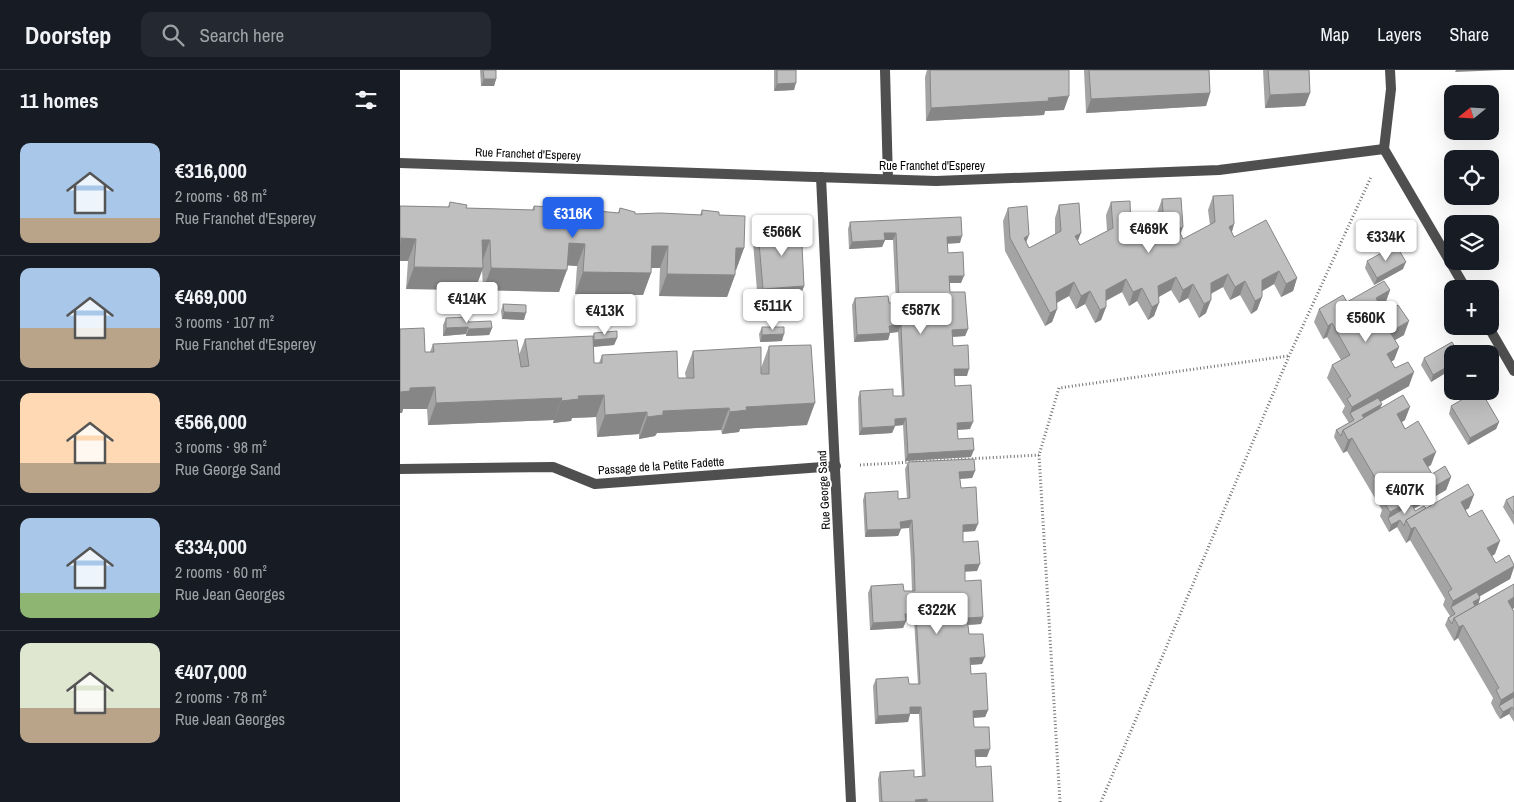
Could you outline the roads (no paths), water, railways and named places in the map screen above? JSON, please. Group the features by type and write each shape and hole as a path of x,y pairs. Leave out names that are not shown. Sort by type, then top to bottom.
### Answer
{"street":[{"path":"885,70 888,179"},
{"path":"1390,70 1391,90 1384,149 1461,280"},
{"name":"Rue Franchet d'Esperey","path":"400,163 936,181 1219,170 1384,149"},
{"name":"Rue George Sand","path":"820,177 836,466 851,802"},
{"path":"1493,335 1514,371"},
{"name":"Passage de la Petite Fadette","path":"400,469 553,467 595,484 836,466"}]}
